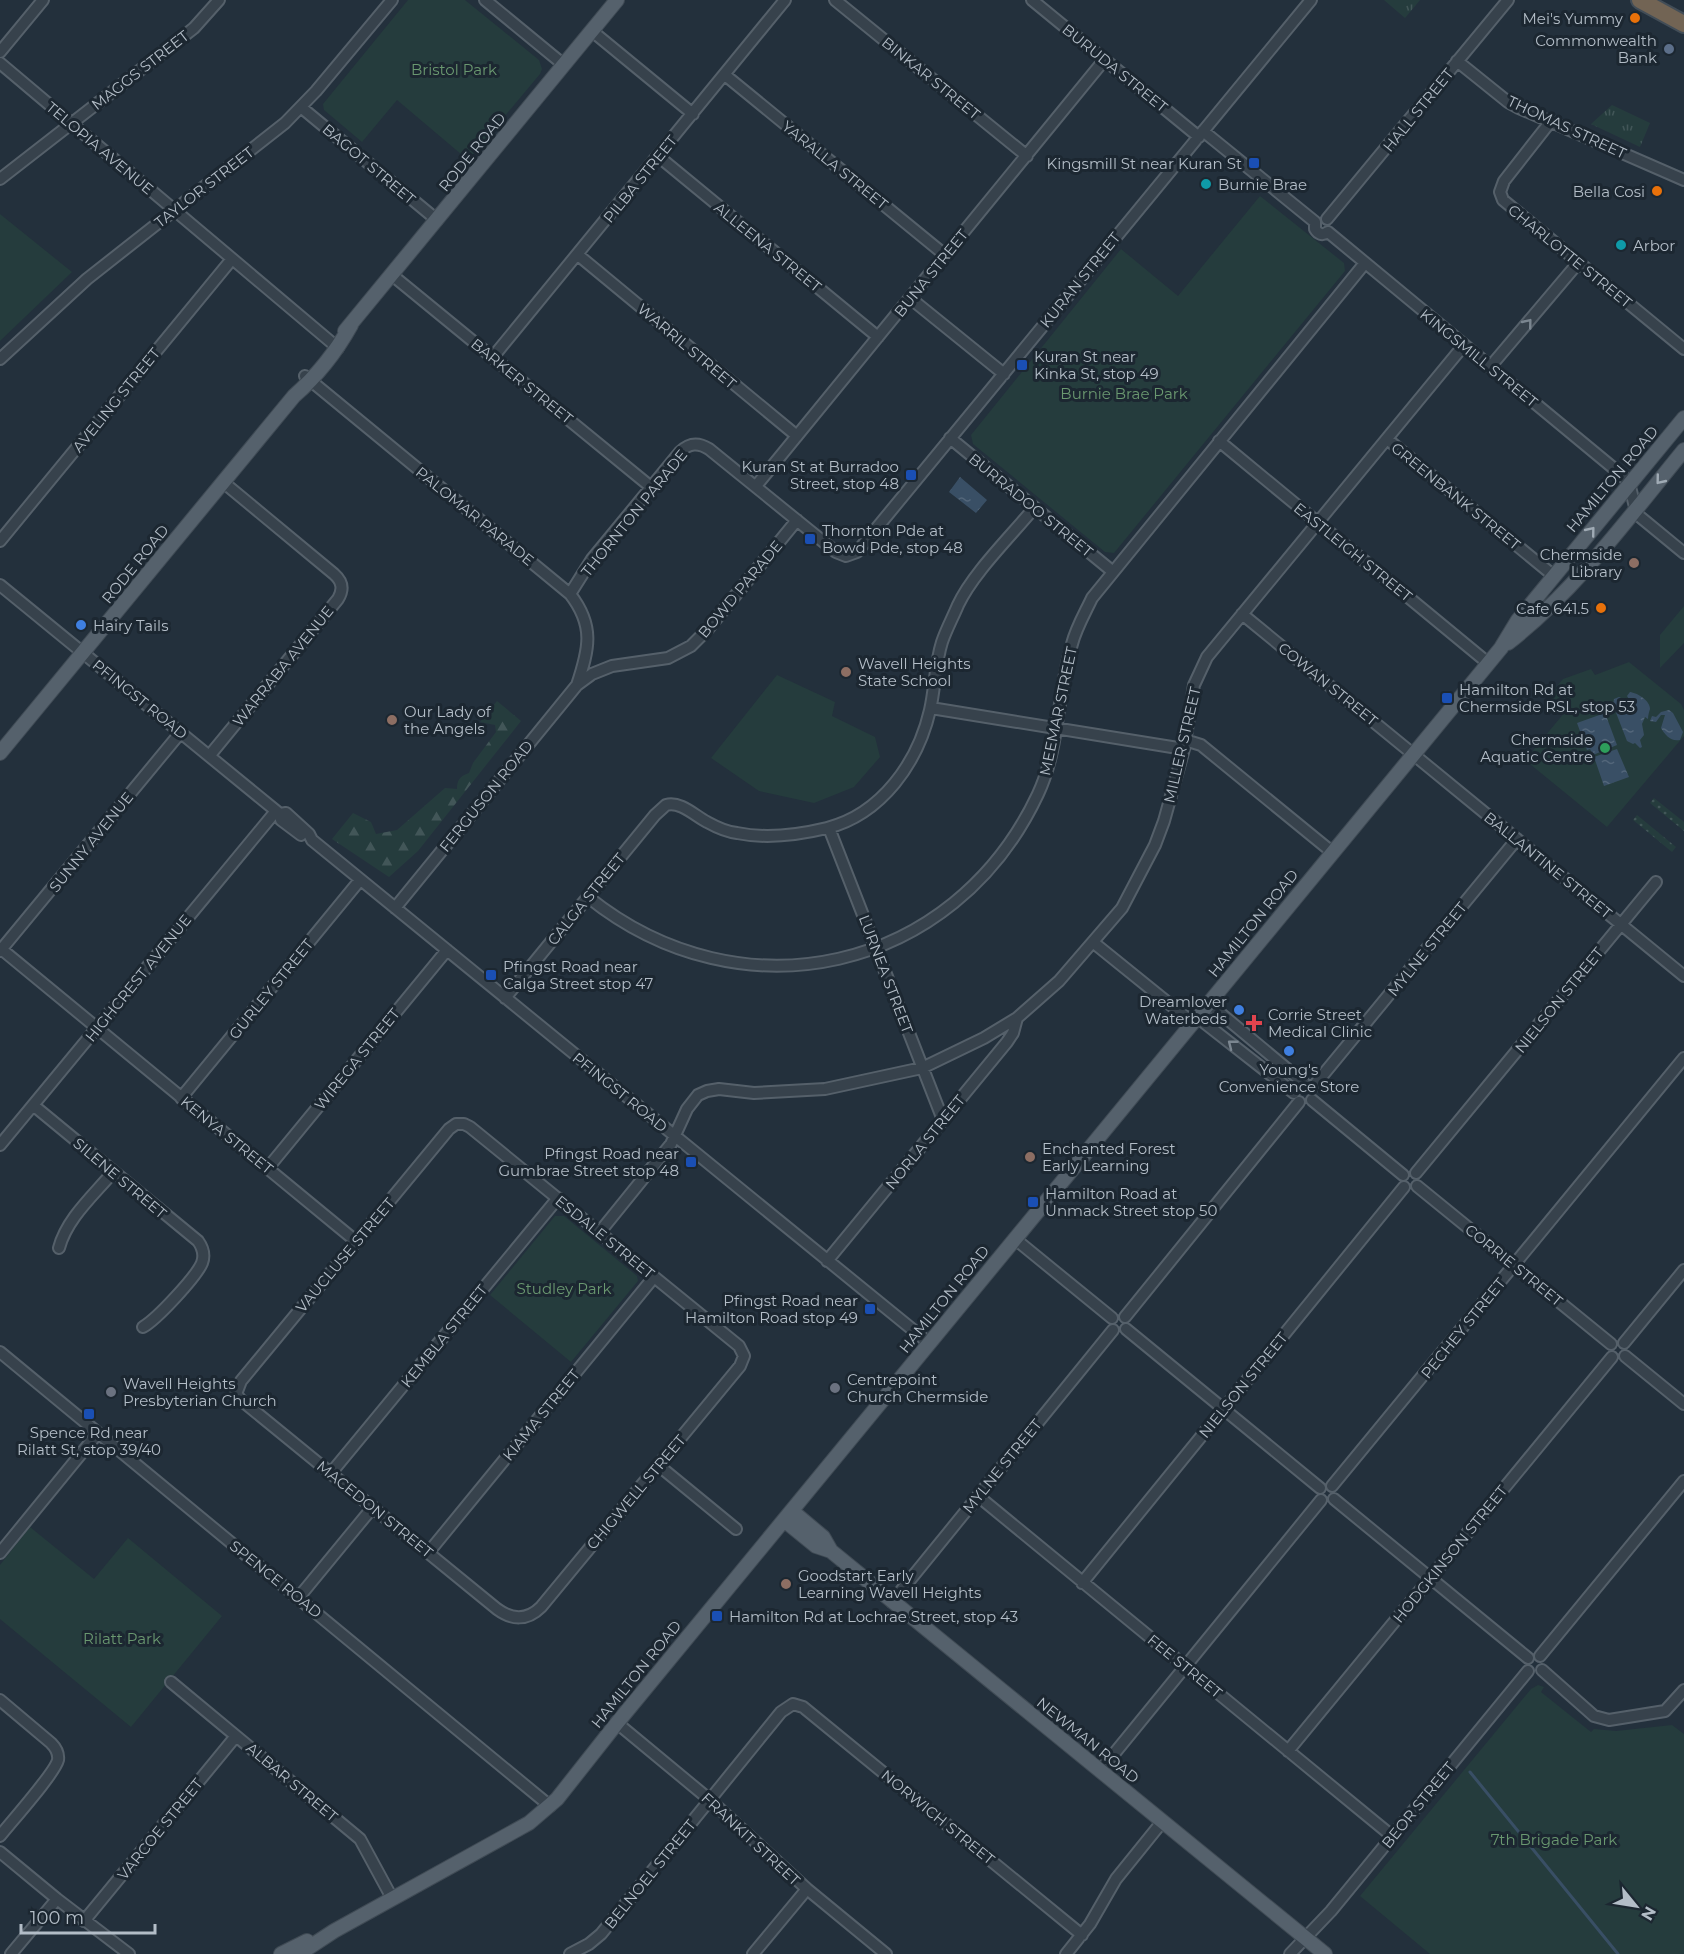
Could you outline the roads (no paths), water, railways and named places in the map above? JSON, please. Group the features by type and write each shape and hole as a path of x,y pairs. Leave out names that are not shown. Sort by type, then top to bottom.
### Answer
{"highway":[{"path":"1640,0 1684,24"}],"main road":[{"name":"RODE ROAD","path":"0,753 615,1"},
{"name":"HAMILTON ROAD","path":"299,1954 334,1930 522,1827 550,1806 1501,648 1518,620 1684,418"},
{"name":"HAMILTON ROAD","path":"1501,648 1528,627 1577,579 1684,450"},
{"name":"NEWMAN ROAD","path":"788,1516 823,1537 831,1551 892,1602 1325,1954"},
{"name":"HAMILTON ROAD","path":"281,1954 314,1937 334,1930"}],"street":[{"path":"0,52 43,0"},
{"name":"MAGGS STREET","path":"0,179 187,34 219,0"},
{"name":"TAYLOR STREET","path":"0,359 60,302 302,108 392,0"},
{"path":"485,0 564,65"},
{"name":"PILBA STREET","path":"493,357 785,0"},
{"name":"BINKAR STREET","path":"835,0 1027,156"},
{"name":"BURUDA STREET","path":"1032,0 1201,134"},
{"name":"KURAN STREET","path":"846,556 853,555 859,550 1311,0"},
{"name":"HALL STREET","path":"1327,219 1508,0"},
{"path":"592,31 693,114"},
{"name":"BUNA STREET","path":"756,486 1105,59"},
{"name":"THOMAS STREET","path":"1457,61 1508,102 1684,180"},
{"name":"TELOPIA AVENUE","path":"0,63 335,345"},
{"name":"YARALLA STREET","path":"725,75 945,255"},
{"name":"BAGOT STREET","path":"302,108 437,220"},
{"name":"CHARLOTTE STREET","path":"1551,121 1504,181 1500,192 1506,203 1684,349"},
{"path":"1201,134 1315,222 1316,231 1323,234 1328,232 1331,226 1327,219 1322,218 1315,222"},
{"name":"ALLEENA STREET","path":"658,156 878,338"},
{"name":"KINGSMILL STREET","path":"1328,232 1620,473 1630,484"},
{"name":"WARRIL STREET","path":"578,255 797,436"},
{"name":"AVELING STREET","path":"0,541 232,259"},
{"name":"MEEMAR STREET","path":"588,897 649,936 691,953 757,966 826,962 876,947 899,938 935,918 977,884 1011,842 1038,794 1045,776 1056,728 1071,645 1092,598 1365,263"},
{"path":"1490,367 1578,263"},
{"name":"BARKER STREET","path":"392,275 651,487"},
{"path":"910,298 1004,374"},
{"name":"MILLER STREET","path":"598,1233 671,1144 690,1103 698,1095 719,1089 754,1093 825,1089 922,1068 1017,1018 1059,981 1122,908 1155,844 1164,821 1184,745 1197,679 1207,657 1464,345"},
{"name":"PALOMAR PARADE","path":"308,379 570,594 584,616 588,636 587,657 577,685"},
{"name":"BURRADOO STREET","path":"950,438 1112,571"},
{"name":"GREENBANK STREET","path":"1387,440 1554,576"},
{"name":"EASTLEIGH STREET","path":"1219,441 1488,663"},
{"name":"THORNTON PARADE","path":"570,594 592,559 651,487 683,449 695,444 709,449 836,552 846,556"},
{"name":"WARRABA AVENUE","path":"210,755 338,599 342,588 334,574 223,482"},
{"path":"1630,484 1635,509 1642,519 1684,553"},
{"path":"829,828 863,812 887,792 914,755 923,736 931,708 942,642 963,595 1034,508"},
{"name":"BOWD PARADE","path":"577,685 612,666 668,658 691,646 708,629 796,520"},
{"name":"PFINGST ROAD","path":"0,585 210,755 278,812 281,820 305,838 312,840 929,1343"},
{"name":"COWAN STREET","path":"1242,614 1413,754"},
{"name":"FERGUSON ROAD","path":"395,908 577,685"},
{"path":"931,708 1056,728 1184,745 1201,745 1332,852"},
{"name":"SUNNY AVENUE","path":"1,950 181,732"},
{"name":"BALLANTINE STREET","path":"1413,754 1684,976"},
{"name":"CALGA STREET","path":"505,998 659,810 670,804 677,805 708,823 735,833 763,836 794,835 829,828"},
{"name":"HIGHCREST AVENUE","path":"0,1146 278,812"},
{"name":"LURNEA STREET","path":"829,828 943,1120"},
{"name":"MYLNE STREET","path":"1308,1085 1517,839"},
{"name":"GURLEY STREET","path":"181,1098 360,880"},
{"name":"NIELSON STREET","path":"1416,1173 1656,882"},
{"path":"1094,943 1297,1097 1306,1103 1312,1100 1315,1094 1308,1085 1208,1003"},
{"name":"KENYA STREET","path":"1,950 357,1242"},
{"name":"WIREGA STREET","path":"267,1169 447,950"},
{"name":"NORLA STREET","path":"827,1261 1010,1038 1017,1018"},
{"name":"PECHEY STREET","path":"1332,1486 1684,1058"},
{"path":"1125,1317 1297,1097 1296,1087 1308,1085"},
{"path":"1312,1100 1403,1175"},
{"name":"SILENE STREET","path":"33,1105 209,1252 199,1268 158,1317 143,1327"},
{"name":"ESDALE STREET","path":"459,1124 470,1127 558,1198 739,1347 744,1356"},
{"name":"VAUCLUSE STREET","path":"236,1391 241,1381 449,1129 459,1124"},
{"path":"1411,1171 1416,1173 1419,1178 1417,1186 1413,1189 1404,1187 1403,1175 1411,1171"},
{"path":"59,1248 68,1226 113,1172"},
{"name":"CORRIE STREET","path":"1417,1186 1611,1344"},
{"name":"NIELSON STREET","path":"1082,1582 1404,1187"},
{"name":"KEMBLA STREET","path":"331,1473 558,1198"},
{"path":"1015,1239 1112,1318"},
{"path":"1624,1343 1684,1270"},
{"name":"KIAMA STREET","path":"428,1553 654,1278"},
{"path":"1120,1315 1125,1317 1128,1324 1126,1329 1121,1332 1113,1330 1110,1326 1112,1318 1120,1315"},
{"path":"1126,1329 1320,1488"},
{"name":"MYLNE STREET","path":"892,1602 1113,1330"},
{"path":"1616,1341 1624,1343 1627,1351 1625,1356 1620,1359 1612,1357 1609,1350 1611,1344 1616,1341"},
{"name":"SPENCE ROAD","path":"1,1355 550,1806"},
{"name":"CHIGWELL STREET","path":"520,1618 531,1616 541,1607 740,1366 744,1356"},
{"path":"1625,1356 1684,1404"},
{"name":"HODGKINSON STREET","path":"1288,1751 1612,1357"},
{"name":"MACEDON STREET","path":"236,1391 241,1400 497,1610 508,1616 520,1618"},
{"path":"0,1553 98,1433"},
{"path":"658,1465 736,1529"},
{"path":"1540,1656 1684,1481"},
{"path":"1327,1485 1332,1486 1336,1491 1334,1499 1326,1503 1321,1500 1318,1496 1320,1488 1327,1485"},
{"name":"FEE STREET","path":"978,1496 1392,1836"},
{"path":"1334,1499 1528,1658"},
{"path":"1100,1771 1321,1500"},
{"path":"298,1597 373,1507"},
{"path":"1534,1655 1540,1656 1544,1661 1542,1670 1534,1674 1528,1671 1525,1663 1528,1658 1534,1655"},
{"path":"1542,1670 1600,1719 1609,1720 1665,1711 1684,1690"},
{"name":"BEOR STREET","path":"1290,1954 1331,1911 1528,1671"},
{"name":"ALBAR STREET","path":"171,1682 360,1839 392,1898"},
{"path":"0,1700 51,1743 57,1750 58,1757 51,1772 0,1836"},
{"name":"BELNOEL STREET","path":"570,1954 589,1944 601,1934 781,1712 793,1704"},
{"name":"NORWICH STREET","path":"793,1704 803,1707 1082,1935"},
{"name":"FRANKIT STREET","path":"617,1723 710,1800 807,1889 886,1954"},
{"name":"VARCOE STREET","path":"84,1921 236,1736"},
{"path":"1066,1954 1097,1913 1116,1878 1162,1822"},
{"path":"0,1852 84,1921 129,1954"},
{"path":"753,1954 807,1889"},
{"path":"11,1954 57,1899"}],"water":[{"path":"960,477 987,500 976,513 949,492"},
{"path":"1630,692 1643,697 1650,709 1648,719 1645,717 1642,724 1644,735 1640,740 1642,747 1640,748 1635,743 1627,741 1613,705 1614,699 1619,697 1627,706 1632,704 1627,696"},
{"path":"1669,710 1683,732 1680,740 1669,737 1661,728 1665,715 1661,715 1656,722 1650,721 1652,716 1656,717 1661,712"},
{"path":"1605,713 1617,745 1593,755 1590,749 1587,750 1577,723"},
{"path":"1617,749 1629,777 1604,786 1594,757"}],"waterway":[{"path":"1470,1772 1618,1954"}],"place":[{"name":"Mei's Yummy","path":"1635,18"},
{"name":"Commonwealth Bank","path":"1669,49"},
{"name":"Kingsmill St near Kuran St","path":"1254,163"},
{"name":"Burnie Brae","path":"1206,184"},
{"name":"Bella Cosi","path":"1657,191"},
{"name":"Arbor","path":"1621,245"},
{"name":"Kuran St near Kinka St, stop 49","path":"1022,365"},
{"name":"Kuran St at Burradoo Street, stop 48","path":"911,475"},
{"name":"Thornton Pde at Bowd Pde, stop 48","path":"810,539"},
{"name":"Chermside Library","path":"1634,563"},
{"name":"Cafe 641.5","path":"1601,608"},
{"name":"Hairy Tails","path":"81,625"},
{"name":"Wavell Heights State School","path":"846,672"},
{"name":"Hamilton Rd at Chermside RSL, stop 53","path":"1447,698"},
{"name":"Our Lady of the Angels","path":"392,720"},
{"name":"Chermside Aquatic Centre","path":"1605,748"},
{"name":"Pfingst Road near Calga Street stop 47","path":"491,975"},
{"name":"Dreamlover Waterbeds","path":"1239,1010"},
{"name":"Corrie Street Medical Clinic","path":"1254,1023"},
{"name":"Young's Convenience Store","path":"1289,1051"},
{"name":"Enchanted Forest Early Learning","path":"1030,1157"},
{"name":"Pfingst Road near Gumbrae Street stop 48","path":"691,1162"},
{"name":"Hamilton Road at Unmack Street stop 50","path":"1033,1202"},
{"name":"Pfingst Road near Hamilton Road stop 49","path":"870,1309"},
{"name":"Centrepoint Church Chermside","path":"835,1388"},
{"name":"Wavell Heights Presbyterian Church","path":"111,1392"},
{"name":"Spence Rd near Rilatt St, stop 39/40","path":"89,1414"},
{"name":"Goodstart Early Learning Wavell Heights","path":"786,1584"},
{"name":"Hamilton Rd at Lochrae Street, stop 43","path":"717,1616"}],"park label":[{"name":"Bristol Park","path":"454,69"},
{"name":"Burnie Brae Park","path":"1124,393"},
{"name":"Studley Park","path":"564,1288"},
{"name":"Rilatt Park","path":"122,1638"},
{"name":"7th Brigade Park","path":"1554,1839"}]}
